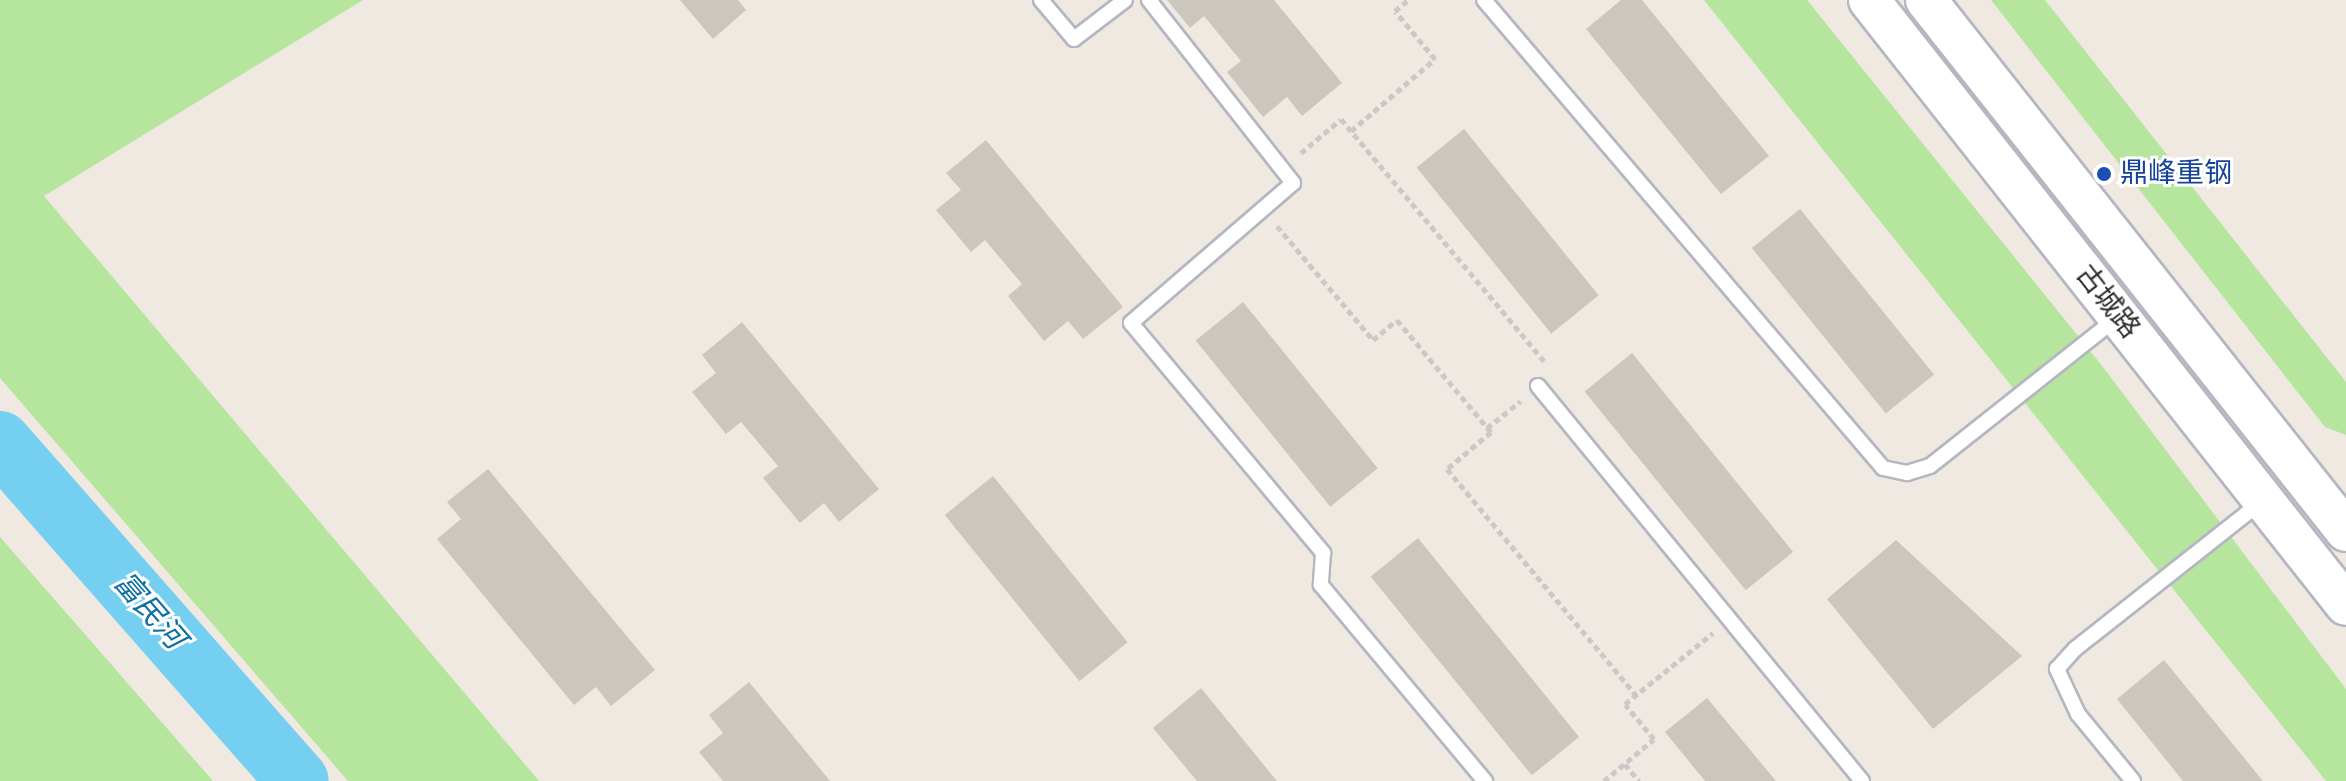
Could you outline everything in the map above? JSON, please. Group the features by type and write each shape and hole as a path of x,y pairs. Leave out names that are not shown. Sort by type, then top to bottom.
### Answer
{"main road":[{"name":"古城路","path":"1869,0 2346,605"},
{"name":"古城路","path":"1926,0 2346,531"}],"lane":[{"path":"1041,0 1074,39 1125,0"},
{"path":"1149,0 1293,183 1131,323 1323,553 1321,585 1485,781"},
{"path":"1484,0 1883,468 1907,473 1930,466 2118,317"},
{"path":"1538,386 1862,781"},
{"path":"2133,781 2078,714 2057,669 2075,649 2264,500"}],"path":[{"path":"1351,131 1435,59 1395,11 1408,0"},
{"path":"1282,169 1341,119 1554,373 1487,428"},
{"path":"1263,209 1373,340 1397,320 1491,432 1447,469 1636,695"},
{"path":"1604,781 1654,739 1625,704 1730,619"},
{"path":"1625,764 1639,781"}],"green space":[{"path":"0,0 363,0 44,196 539,781 348,781 0,378"},
{"path":"1704,0 1807,0 2103,367 2346,689 2346,781 2326,781"},
{"path":"1991,0 2045,0 2346,382 2346,435 2325,427"},
{"path":"0,537 213,781 0,781"}],"building":[{"path":"680,0 738,0 746,10 713,39"},
{"path":"1167,0 1274,0 1342,83 1302,116 1287,97 1263,117 1227,72 1241,61 1204,16 1190,28"},
{"path":"1621,0 1642,0 1769,156 1721,194 1586,29"},
{"path":"1464,129 1599,295 1551,334 1417,167"},
{"path":"986,140 1123,307 1083,339 1068,321 1044,341 1008,296 1022,284 985,240 971,252 936,210 961,190 946,173"},
{"path":"1800,209 1934,375 1886,414 1752,248"},
{"path":"1243,302 1378,468 1330,507 1196,340"},
{"path":"742,322 879,489 839,522 824,503 800,523 763,478 778,466 741,422 726,434 692,392 716,373 702,355"},
{"path":"1632,353 1793,552 1746,590 1585,391"},
{"path":"488,469 655,670 611,706 596,687 574,705 437,539 461,519 447,502"},
{"path":"993,476 1128,642 1079,681 945,515"},
{"path":"1418,538 1579,737 1532,775 1371,576"},
{"path":"1896,540 2022,656 1933,729 1827,599"},
{"path":"2164,660 2263,781 2183,781 2117,699"},
{"path":"749,682 830,781 723,781 699,752 723,733 709,715"},
{"path":"1201,688 1277,781 1197,781 1153,728"},
{"path":"1707,698 1776,781 1705,781 1665,732"}],"waterway":[{"name":"富民河","path":"0,442 298,781"}],"place":[{"name":"鼎峰重钢","path":"2104,174"}]}
